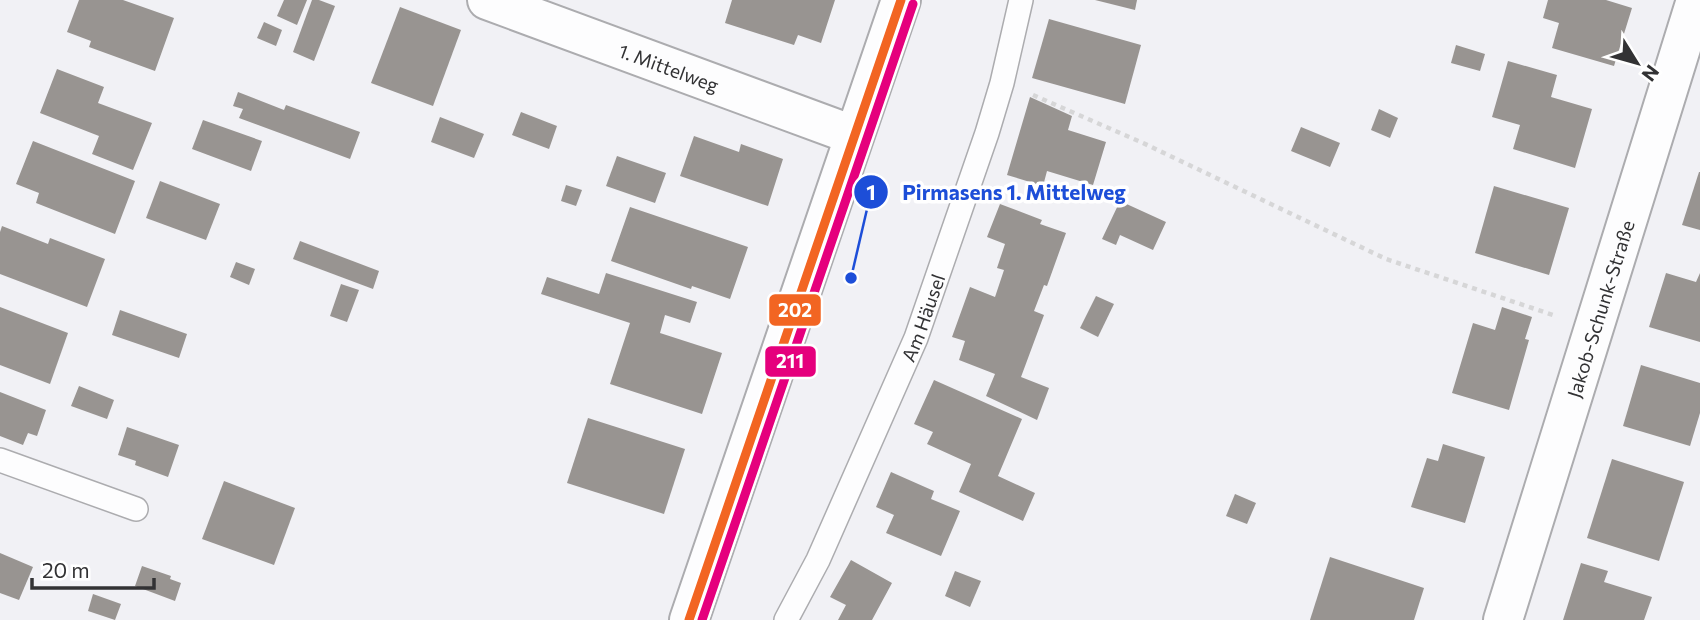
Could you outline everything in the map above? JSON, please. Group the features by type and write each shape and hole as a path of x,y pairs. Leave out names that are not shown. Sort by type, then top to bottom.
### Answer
{"street":[{"name":"1. Mittelweg","path":"487,0 853,135"},
{"path":"689,620 901,0"},
{"name":"Jakob-Schunk-Straße","path":"1503,620 1696,0"}],"lane":[{"name":"Am Häusel","path":"786,620 818,560 916,338 987,133 1002,83 1021,0"},
{"path":"0,460 136,509"}],"path":[{"path":"1002,83 1143,143 1386,259 1593,328"}],"building":[{"path":"79,0 123,0 174,18 155,71 89,47 91,41 67,32"},
{"path":"284,0 307,0 297,25 277,16"},
{"path":"312,0 335,6 314,61 293,52"},
{"path":"732,0 835,0 821,43 798,35 794,45 725,23"},
{"path":"1095,0 1137,0 1135,10"},
{"path":"1548,0 1606,0 1632,8 1614,66 1552,48 1559,23 1543,18"},
{"path":"400,7 461,30 433,106 371,83"},
{"path":"1049,19 1141,45 1125,104 1032,78"},
{"path":"264,22 282,30 276,46 257,38"},
{"path":"1456,45 1485,54 1480,71 1451,63"},
{"path":"1508,61 1557,75 1551,97 1592,109 1575,168 1513,149 1520,125 1492,117"},
{"path":"57,69 104,87 98,103 152,123 133,170 92,154 99,136 40,113"},
{"path":"238,92 284,110 286,105 360,132 350,159 239,118 243,109 233,106"},
{"path":"1030,97 1072,116 1068,130 1106,142 1093,185 1047,171 1043,186 1007,175"},
{"path":"1379,109 1398,118 1390,138 1371,130"},
{"path":"521,112 557,126 549,149 512,135"},
{"path":"440,117 484,134 474,158 431,142"},
{"path":"203,120 262,141 251,171 192,149"},
{"path":"1301,127 1340,143 1330,167 1291,151"},
{"path":"694,136 739,152 741,144 783,159 768,206 680,176"},
{"path":"33,141 135,181 115,234 36,203 39,193 16,184"},
{"path":"617,156 666,173 655,203 606,186"},
{"path":"1700,172 1700,230 1682,225"},
{"path":"160,181 220,204 206,240 146,218"},
{"path":"566,185 582,190 576,206 561,201"},
{"path":"1494,186 1569,208 1549,275 1475,253"},
{"path":"1120,201 1166,222 1153,250 1120,235 1116,245 1102,239"},
{"path":"1000,204 1042,220 1040,224 1066,233 1047,286 1044,285 1034,311 1044,315 1021,377 1049,388 1037,420 986,396 995,374 959,360 965,341 952,337 970,287 995,297 1004,270 997,268 1005,244 987,237"},
{"path":"630,207 748,247 730,299 692,286 691,289 611,261"},
{"path":"2,226 48,244 50,238 105,259 87,307 0,274"},
{"path":"300,241 379,271 373,289 293,259"},
{"path":"236,262 255,269 249,285 230,277"},
{"path":"606,273 697,302 690,323 665,315 660,333 722,353 702,414 610,384 630,323 541,294 547,277 599,294"},
{"path":"1666,273 1696,282 1700,273 1700,342 1649,327"},
{"path":"341,284 359,290 347,322 330,316"},
{"path":"1096,296 1114,304 1098,337 1080,328"},
{"path":"0,307 68,333 50,384 0,365"},
{"path":"1502,307 1532,317 1525,339 1529,340 1509,410 1452,393 1473,323 1495,330"},
{"path":"120,310 187,334 179,358 112,335"},
{"path":"1641,365 1700,383 1700,413 1690,446 1623,426"},
{"path":"934,380 1022,419 998,476 1035,493 1023,521 959,492 971,464 927,444 933,432 914,424"},
{"path":"79,386 114,400 107,419 71,406"},
{"path":"0,392 46,410 37,436 28,433 23,445 0,436"},
{"path":"588,418 685,449 664,514 567,483"},
{"path":"127,427 179,445 168,477 135,465 136,461 118,455"},
{"path":"1443,444 1485,457 1465,523 1411,507 1427,458 1438,461"},
{"path":"1612,459 1684,482 1659,561 1587,538"},
{"path":"891,472 934,491 931,499 960,511 941,556 886,533 894,515 876,507"},
{"path":"224,481 295,508 274,565 202,539"},
{"path":"1235,494 1256,503 1247,524 1226,516"},
{"path":"0,553 33,567 19,600 0,593"},
{"path":"1330,557 1424,588 1414,620 1310,620"},
{"path":"851,560 892,583 872,620 838,620 846,605 830,597"},
{"path":"1581,563 1608,571 1604,582 1652,597 1644,620 1563,620"},
{"path":"142,566 171,576 170,579 181,583 175,601 135,586"},
{"path":"955,571 981,581 970,607 945,596"},
{"path":"93,594 121,604 115,620 88,611"}],"transit line":[{"name":"202","path":"689,620 901,0"},
{"name":"211","path":"702,620 913,4"}],"place":[{"name":"Pirmasens 1. Mittelweg","path":"851,278"}]}
